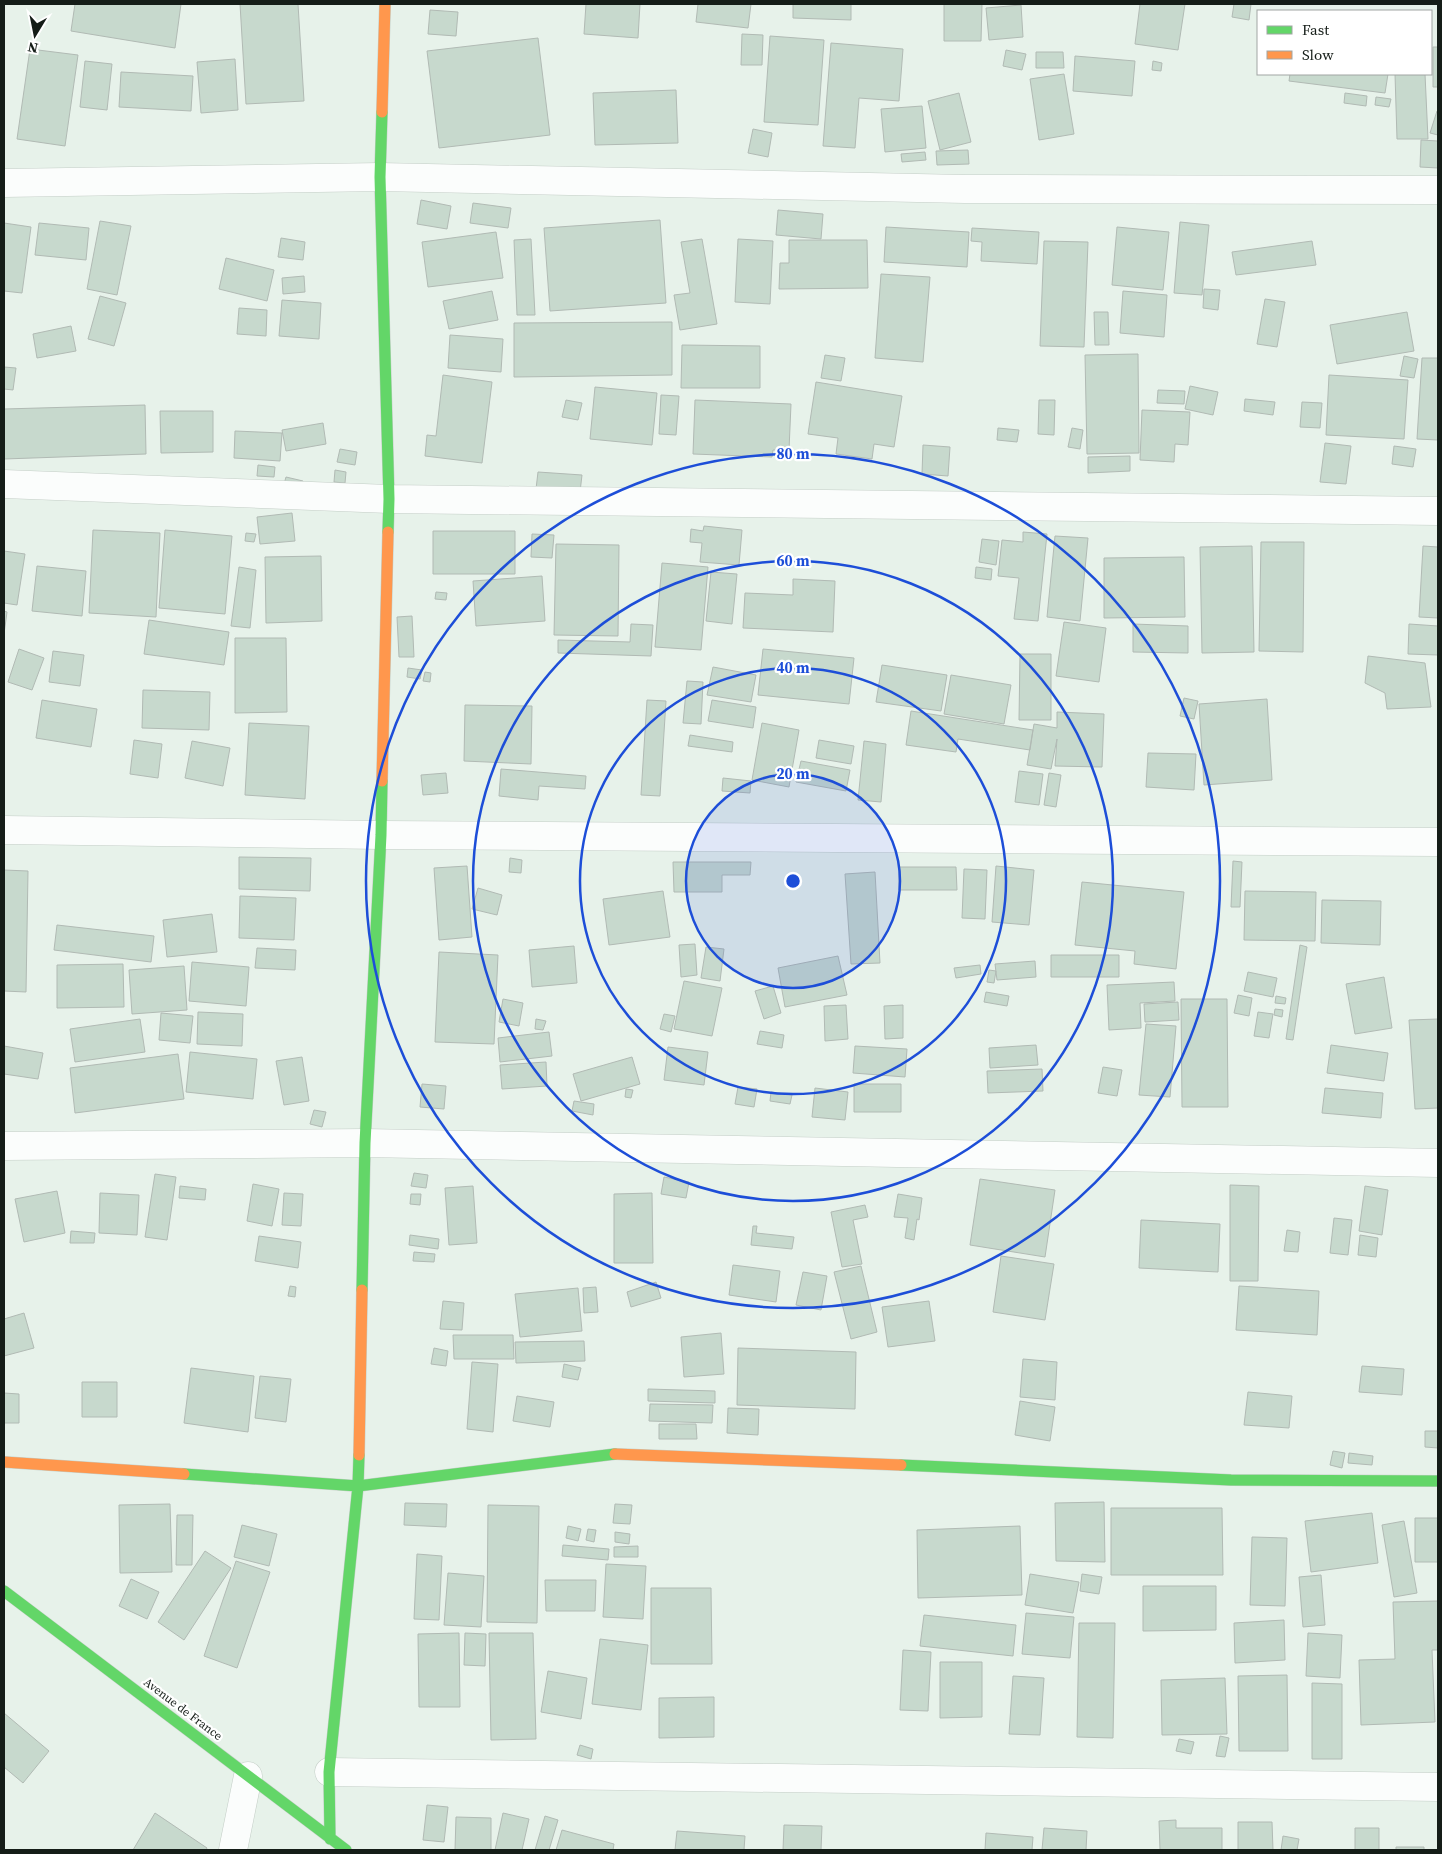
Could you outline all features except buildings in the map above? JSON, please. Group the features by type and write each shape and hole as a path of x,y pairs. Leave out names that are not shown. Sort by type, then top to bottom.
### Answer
{"street":[{"path":"330,1839 329,1772 358,1486 365,1143 381,835 389,499 380,177 385,4"},
{"path":"4,183 380,177 965,189 1438,190"},
{"path":"4,484 389,499 1438,511"},
{"path":"4,830 381,835 1438,842"},
{"path":"4,1146 365,1143 1438,1163"},
{"path":"4,1462 358,1486 608,1454 1231,1480 1438,1481"},
{"name":"Avenue de France","path":"4,1591 346,1850"},
{"path":"329,1772 1438,1788"},
{"path":"233,1850 248,1776"}],"traffic: fast":[{"path":"382,112 380,177 389,499 388,532"},
{"path":"362,1290 365,1143 381,835 382,781"},
{"path":"184,1474 358,1486 615,1454"},
{"path":"330,1839 329,1772 358,1486 359,1455"},
{"path":"901,1465 1231,1480 1438,1481"},
{"path":"4,1591 346,1850"}],"traffic: slow":[{"path":"382,112 385,4"},
{"path":"382,781 388,532"},
{"path":"359,1455 362,1290"},
{"path":"615,1454 901,1465"},
{"path":"4,1462 184,1474"}]}
